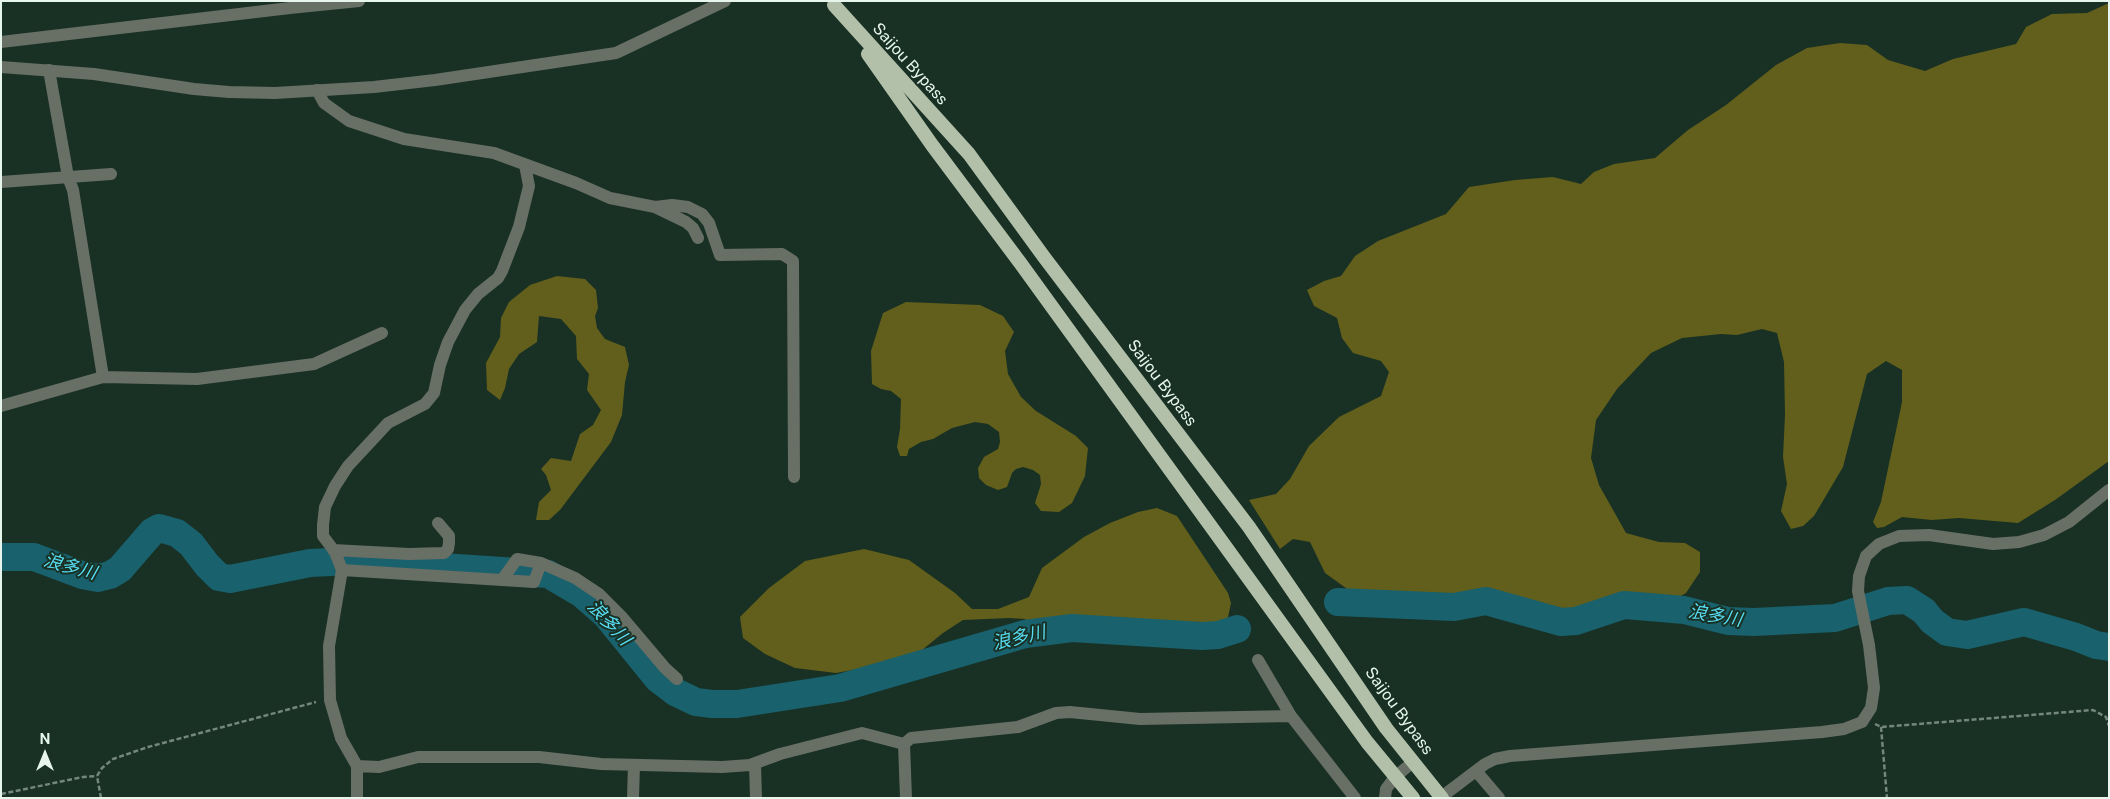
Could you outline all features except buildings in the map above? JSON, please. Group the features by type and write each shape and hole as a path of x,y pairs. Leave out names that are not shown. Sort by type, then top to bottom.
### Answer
{"highway":[{"name":"Saijou Bypass","path":"832,3 968,154 1249,527 1386,728 1441,797"},
{"name":"Saijou Bypass","path":"832,3 932,145 1021,264 1367,742 1412,798"}],"street":[{"path":"1,42 358,1"},
{"path":"1,67 94,74 185,88 229,92 275,93 374,87 435,80 616,53 725,1"},
{"path":"49,70 68,177 73,190 103,377"},
{"path":"316,90 324,103 333,110 350,121 369,129 404,139 494,153 576,183 610,198 655,207 686,222 693,228 698,238"},
{"path":"357,798 357,766 340,738 330,700 329,646 341,567 334,551 323,536 325,507 335,486 348,466 388,423 426,404 434,393 440,365 448,342 465,310 478,294 498,278 502,271 519,227 529,186 525,165"},
{"path":"1,182 111,174"},
{"path":"655,207 672,205 688,207 702,214 710,223 720,255 782,254 793,262 794,477"},
{"path":"1,406 103,377 197,379 314,364 382,334"},
{"path":"1441,797 1495,759 1510,756 1822,732 1862,722 1871,708 1874,688 1869,645 1858,591 1859,576 1866,556 1879,544 1899,536 1929,536 1993,544 2019,542 2044,535 2068,522 2109,490"},
{"path":"334,551 409,554 444,553 448,549 449,536 438,523"},
{"path":"503,578 518,560 538,570 575,578 599,594 677,679"},
{"path":"341,567 503,578 534,582 538,570"},
{"path":"1258,660 1291,716 1355,798"},
{"path":"904,744 911,738 1004,729 1056,713 1070,712 1140,719 1291,716"},
{"path":"357,766 379,767 418,757 520,757 634,765 722,767 756,763 780,754 862,733 872,734 904,744"},
{"path":"904,744 906,798"},
{"path":"1385,798 1386,789 1395,776 1414,762"},
{"path":"756,763 756,798"},
{"path":"633,798 634,765"},
{"path":"1476,771 1499,798"}],"path":[{"path":"101,798 97,776 102,768 112,759 127,753 330,700"},
{"path":"1865,718 1881,727 2093,710 2106,716 2109,726"},
{"path":"1881,727 1887,798"},
{"path":"1,794 83,776 97,776"}],"shaded area":[{"path":"2109,3 2109,461 2055,500 2018,523 1959,518 1932,520 1902,517 1884,527 1877,528 1873,522 1881,502 1902,402 1902,370 1886,361 1867,374 1843,467 1814,516 1803,526 1791,529 1781,511 1787,484 1783,457 1785,415 1784,362 1777,333 1762,329 1737,335 1721,334 1682,338 1651,353 1617,389 1596,420 1591,458 1599,485 1626,533 1659,542 1685,543 1700,552 1700,572 1686,593 1672,601 1648,598 1617,598 1568,616 1544,614 1514,601 1486,595 1454,601 1363,597 1350,591 1325,573 1310,542 1293,539 1280,549 1249,500 1276,494 1290,479 1309,446 1339,417 1381,396 1389,372 1381,361 1353,353 1342,338 1337,318 1314,306 1307,290 1324,281 1341,276 1355,256 1378,241 1446,214 1469,187 1515,180 1553,177 1581,184 1594,172 1614,164 1655,158 1688,130 1726,105 1776,65 1807,48 1840,43 1867,45 1888,60 1925,71 1953,59 2016,44 2026,27 2052,14 2087,13"},
{"path":"557,276 585,279 596,290 598,308 595,316 597,328 605,339 625,347 629,365 625,382 622,415 611,442 560,510 549,520 536,520 539,502 551,490 546,475 541,469 551,458 571,461 580,434 593,425 601,410 587,390 589,374 577,359 576,336 561,319 539,316 537,342 519,354 509,369 500,400 487,390 486,363 500,337 501,318 509,302 530,285"},
{"path":"906,302 980,305 1003,316 1014,332 1005,351 1008,374 1021,397 1036,411 1076,436 1088,448 1085,476 1072,503 1059,512 1041,511 1035,503 1041,484 1040,475 1033,470 1023,467 1016,469 1012,473 1007,487 998,490 986,485 979,478 978,468 984,457 998,449 1000,442 999,432 988,424 975,422 952,428 933,439 921,442 909,449 907,456 900,456 897,447 901,399 891,391 881,389 872,384 871,351 883,313"},
{"path":"1157,508 1177,516 1228,593 1231,603 1227,622 1216,641 1200,645 1163,645 1076,636 1045,639 1025,619 963,620 922,650 875,666 836,673 795,668 765,654 743,638 740,617 769,588 805,561 864,549 909,560 955,593 972,609 998,609 1029,597 1042,568 1084,537 1110,523 1138,512"}],"waterway":[{"name":"浪多川","path":"1,557 34,557 82,575 98,578 110,575 120,569 152,532 159,528 177,533 191,544 219,577 230,579 310,563 351,561 548,574 582,594 606,615 658,679 675,692 696,702 712,704 737,704 840,688 1025,634 1072,628 1202,636 1218,635 1237,629"},
{"name":"浪多川","path":"1338,602 1454,607 1486,601 1561,622 1576,621 1624,605 1684,610 1728,621 1754,622 1835,618 1888,601 1907,600 1924,611 1932,621 1947,632 1967,635 2024,622 2076,637 2096,645 2109,647"}]}
